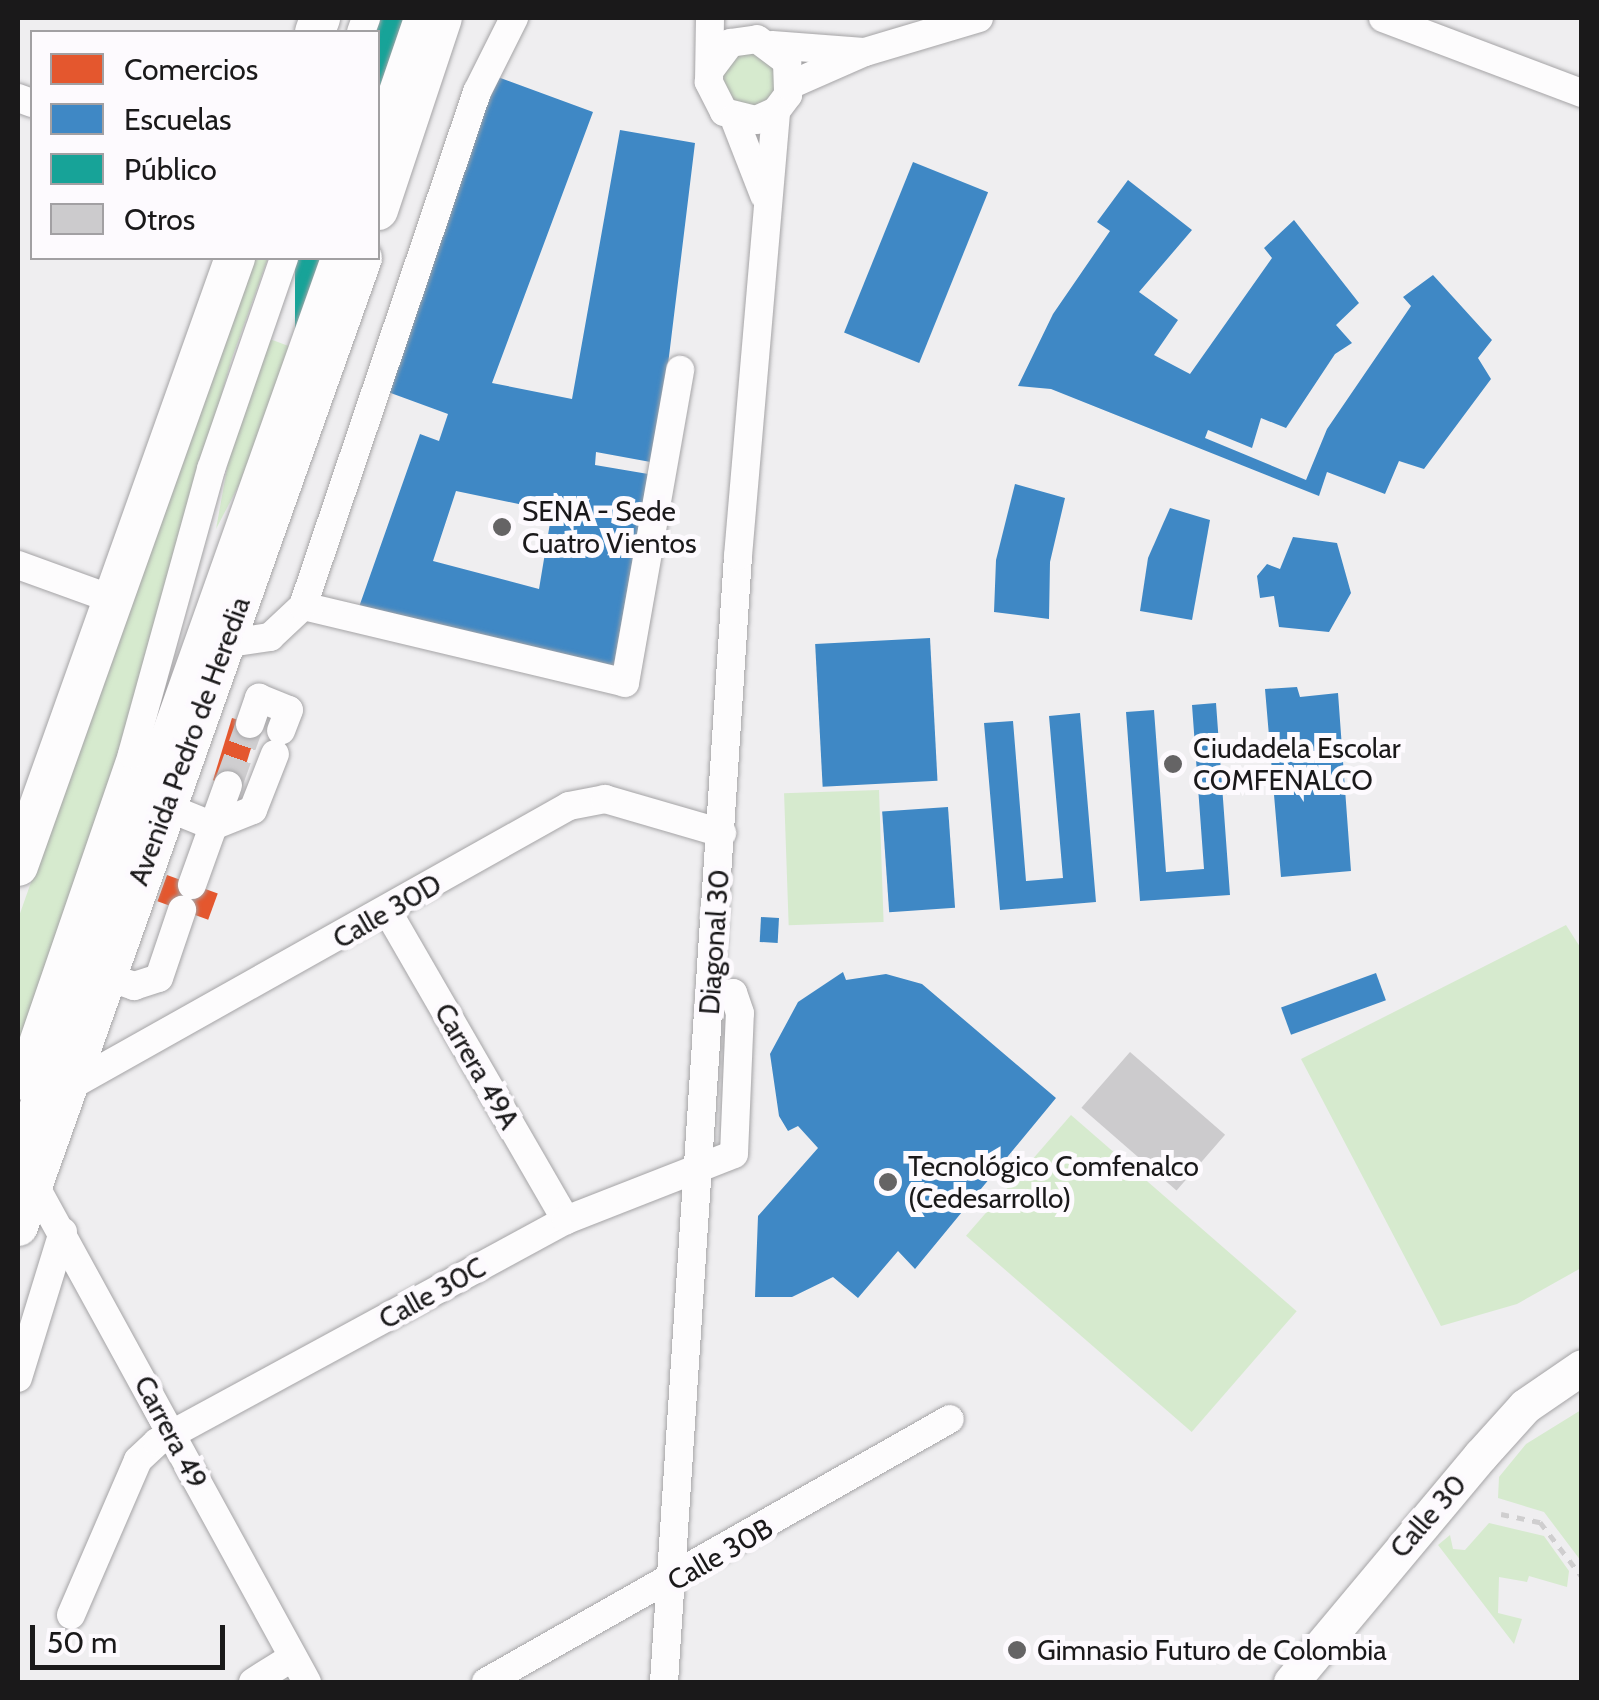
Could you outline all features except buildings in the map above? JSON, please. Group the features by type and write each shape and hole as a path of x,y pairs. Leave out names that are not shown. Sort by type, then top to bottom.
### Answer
{"highway":[{"path":"380,204 442,18"},
{"path":"18,866 233,260"},
{"name":"Avenida Pedro de Heredia","path":"18,1226 25,1166 65,1089 361,260"}],"main road":[{"name":"Calle 30","path":"1287,1679 1525,1406 1582,1366"}],"street":[{"path":"380,129 418,18"},
{"path":"223,644 270,637 303,606 477,92 514,18"},
{"path":"710,18 711,93 734,118 756,120 776,112 790,85 787,62 758,34"},
{"path":"790,85 865,52 979,18"},
{"path":"1383,18 1414,21 1582,93"},
{"path":"710,70 730,44 758,34 865,52"},
{"name":"Diagonal 30","path":"664,1682 696,1165 766,201 776,112"},
{"name":"Diagonal 30","path":"734,118 766,201"},
{"path":"18,1086 132,754 211,470 283,260"},
{"path":"25,1166 334,260"},
{"path":"303,606 625,683 680,370"},
{"path":"18,565 112,599"},
{"path":"164,806 213,826 253,810 289,710 258,698 250,724"},
{"path":"105,976 134,986 159,978 228,785"},
{"name":"Calle 30D","path":"65,1089 587,800 663,812 722,832"},
{"path":"128,909 184,908"},
{"name":"Carrera 49A","path":"388,912 566,1220"},
{"name":"Calle 30C","path":"71,1615 138,1460 173,1434 566,1220 696,1165 721,1164 740,1138 737,997 710,997"},
{"name":"Carrera 49","path":"25,1166 308,1682"},
{"path":"18,1378 62,1232"},
{"name":"Calle 30B","path":"486,1682 669,1584 950,1419"},
{"path":"252,1682 293,1657"}],"path":[{"path":"1501,1514 1540,1522 1582,1577"}],"green space":[{"path":"749,52 768,61 777,80 768,99 749,108 730,99 721,80 730,61"},
{"path":"251,260 267,260 231,361 143,677 18,1061 18,919"},
{"path":"267,338 294,348 252,460 216,529 230,452"},
{"path":"879,790 884,922 789,925 784,793"},
{"path":"1566,925 1582,950 1581,1268 1517,1304 1441,1326 1301,1059"},
{"path":"1071,1115 1297,1311 1192,1432 966,1236"},
{"path":"1581,1410 1581,1561 1544,1512 1498,1498 1499,1477 1526,1444"},
{"path":"1489,1523 1544,1536 1569,1571 1567,1587 1529,1576 1527,1582 1499,1577 1498,1613 1522,1619 1514,1644 1438,1545 1450,1535 1453,1549 1465,1550"}],"tunnel":[{"path":"228,785 250,724"}],"place":[{"name":"SENA - Sede Cuatro Vientos","path":"502,527"},
{"name":"Ciudadela Escolar COMFENALCO","path":"1173,764"},
{"name":"Tecnológico Comfenalco (Cedesarrollo)","path":"888,1182"},
{"name":"Gimnasio Futuro de Colombia","path":"1017,1650"}]}
